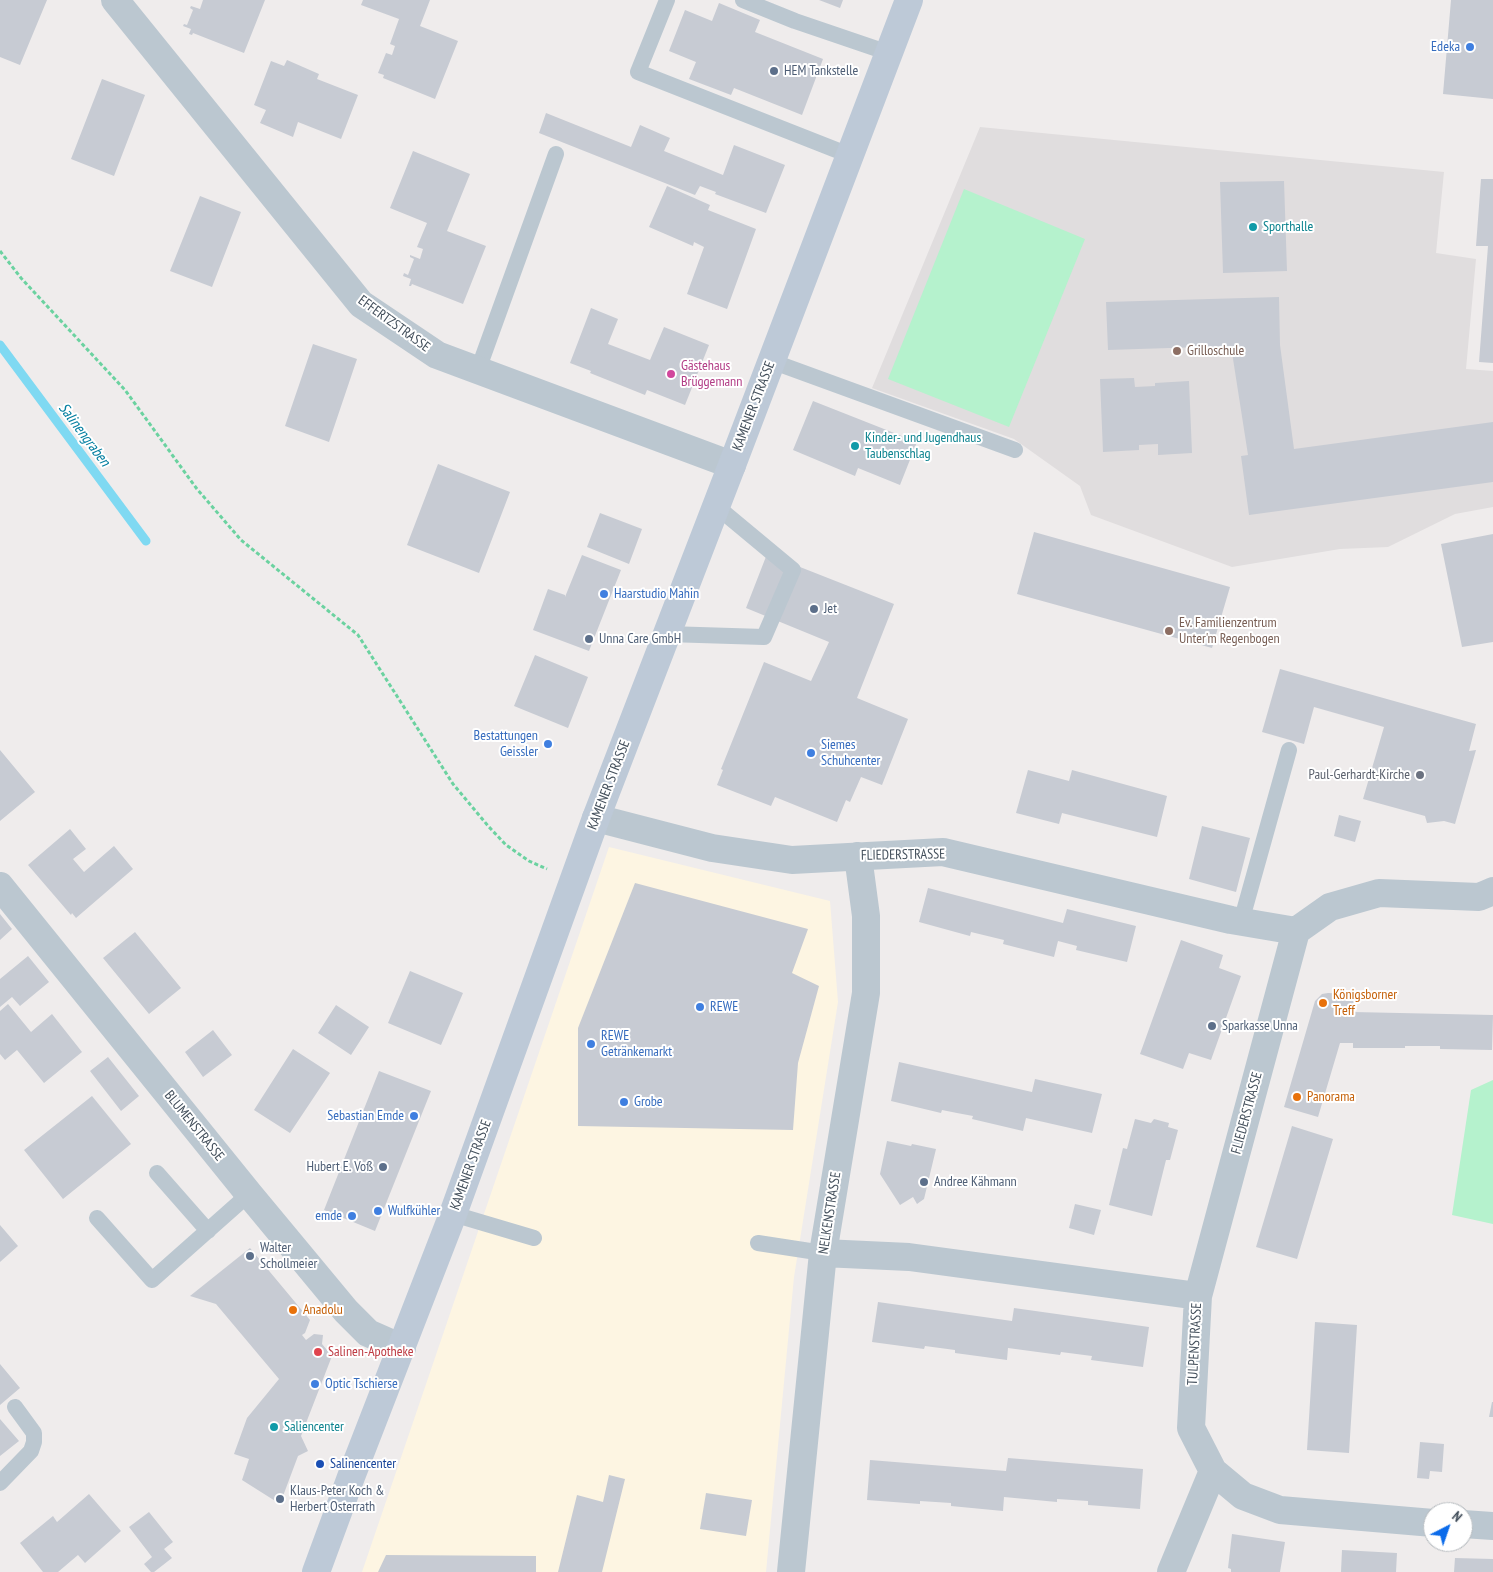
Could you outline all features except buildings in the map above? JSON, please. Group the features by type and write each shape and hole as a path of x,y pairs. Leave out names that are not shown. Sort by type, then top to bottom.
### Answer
{"main road":[{"name":"KAMENER STRASSE","path":"316,1572 506,1072 596,818 909,0"}],"street":[{"name":"EFFERTZSTRASSE","path":"115,0 361,304 437,355 732,465"},
{"name":"FLIEDERSTRASSE","path":"596,818 712,848 792,860 943,852 1241,922 1296,931 1198,1296"},
{"name":"NELKENSTRASSE","path":"791,1572 823,1253 866,993 866,916 858,856"},
{"name":"BLUMENSTRASSE","path":"0,886 346,1311 368,1333 402,1348"},
{"path":"1296,931 1330,907 1379,893 1478,897 1493,892"},
{"name":"TULPENSTRASSE","path":"823,1253 910,1257 1198,1296 1191,1428 1213,1471 1243,1496 1280,1510 1423,1522"},
{"path":"1170,1572 1213,1471"},
{"path":"1473,1525 1493,1526"}],"lane":[{"path":"667,0 638,72 849,155"},
{"path":"743,0 795,21 889,53"},
{"path":"478,370 556,154"},
{"path":"771,361 1015,450"},
{"path":"667,634 764,637 793,570 716,506"},
{"path":"1241,922 1289,750"},
{"path":"156,1173 208,1231"},
{"path":"97,1218 152,1280 249,1194"},
{"path":"453,1214 534,1238"},
{"path":"758,1243 823,1253"},
{"path":"0,1483 31,1451 34,1442 34,1433 15,1406"}],"path":[{"path":"0,251 21,278 125,390 197,489 241,540 358,635 454,784 489,827 506,844 529,861 573,880"}],"shaded area":[{"name":"Grilloschule","path":"980,127 1444,172 1436,253 1476,259 1466,369 1493,371 1493,507 1455,514 1388,547 1340,549 1232,567 1091,515 1080,486 1014,439 872,388"},
{"path":"609,847 830,901 838,1002 794,1277 766,1572 362,1572"}],"green space":[{"path":"964,189 1085,239 1009,427 888,379"},
{"path":"1493,1080 1493,1224 1452,1215 1471,1090"}],"waterway":[{"name":"Salinengraben","path":"0,345 146,541"}],"place":[{"name":"Edeka","path":"1470,47"},
{"name":"HEM Tankstelle","path":"774,71"},
{"name":"Sporthalle","path":"1253,227"},
{"name":"Grilloschule","path":"1177,351"},
{"name":"Gästehaus Brüggemann","path":"671,374"},
{"name":"Kinder- und Jugendhaus Taubenschlag","path":"855,446"},
{"name":"Haarstudio Mahin","path":"604,594"},
{"name":"Jet","path":"814,609"},
{"name":"Ev. Familienzentrum Unter'm Regenbogen","path":"1169,631"},
{"name":"Unna Care GmbH","path":"589,639"},
{"name":"Bestattungen Geissler","path":"548,744"},
{"name":"Siemes Schuhcenter","path":"811,753"},
{"name":"Paul-Gerhardt-Kirche","path":"1420,775"},
{"name":"Königsborner Treff","path":"1323,1003"},
{"name":"REWE","path":"700,1007"},
{"name":"Sparkasse Unna","path":"1212,1026"},
{"name":"REWE Getränkemarkt","path":"591,1044"},
{"name":"Panorama","path":"1297,1097"},
{"name":"Grobe","path":"624,1102"},
{"name":"Sebastian Emde","path":"414,1116"},
{"name":"Hubert E. Voß","path":"383,1167"},
{"name":"Andree Kähmann","path":"924,1182"},
{"name":"Wulfkühler","path":"378,1211"},
{"name":"emde","path":"352,1216"},
{"name":"Walter Schollmeier","path":"250,1256"},
{"name":"Anadolu","path":"293,1310"},
{"name":"Salinen-Apotheke","path":"318,1352"},
{"name":"Optic Tschierse","path":"315,1384"},
{"name":"Saliencenter","path":"274,1427"},
{"name":"Salinencenter","path":"320,1464"},
{"name":"Klaus-Peter Koch & Herbert Osterrath","path":"280,1499"}]}
